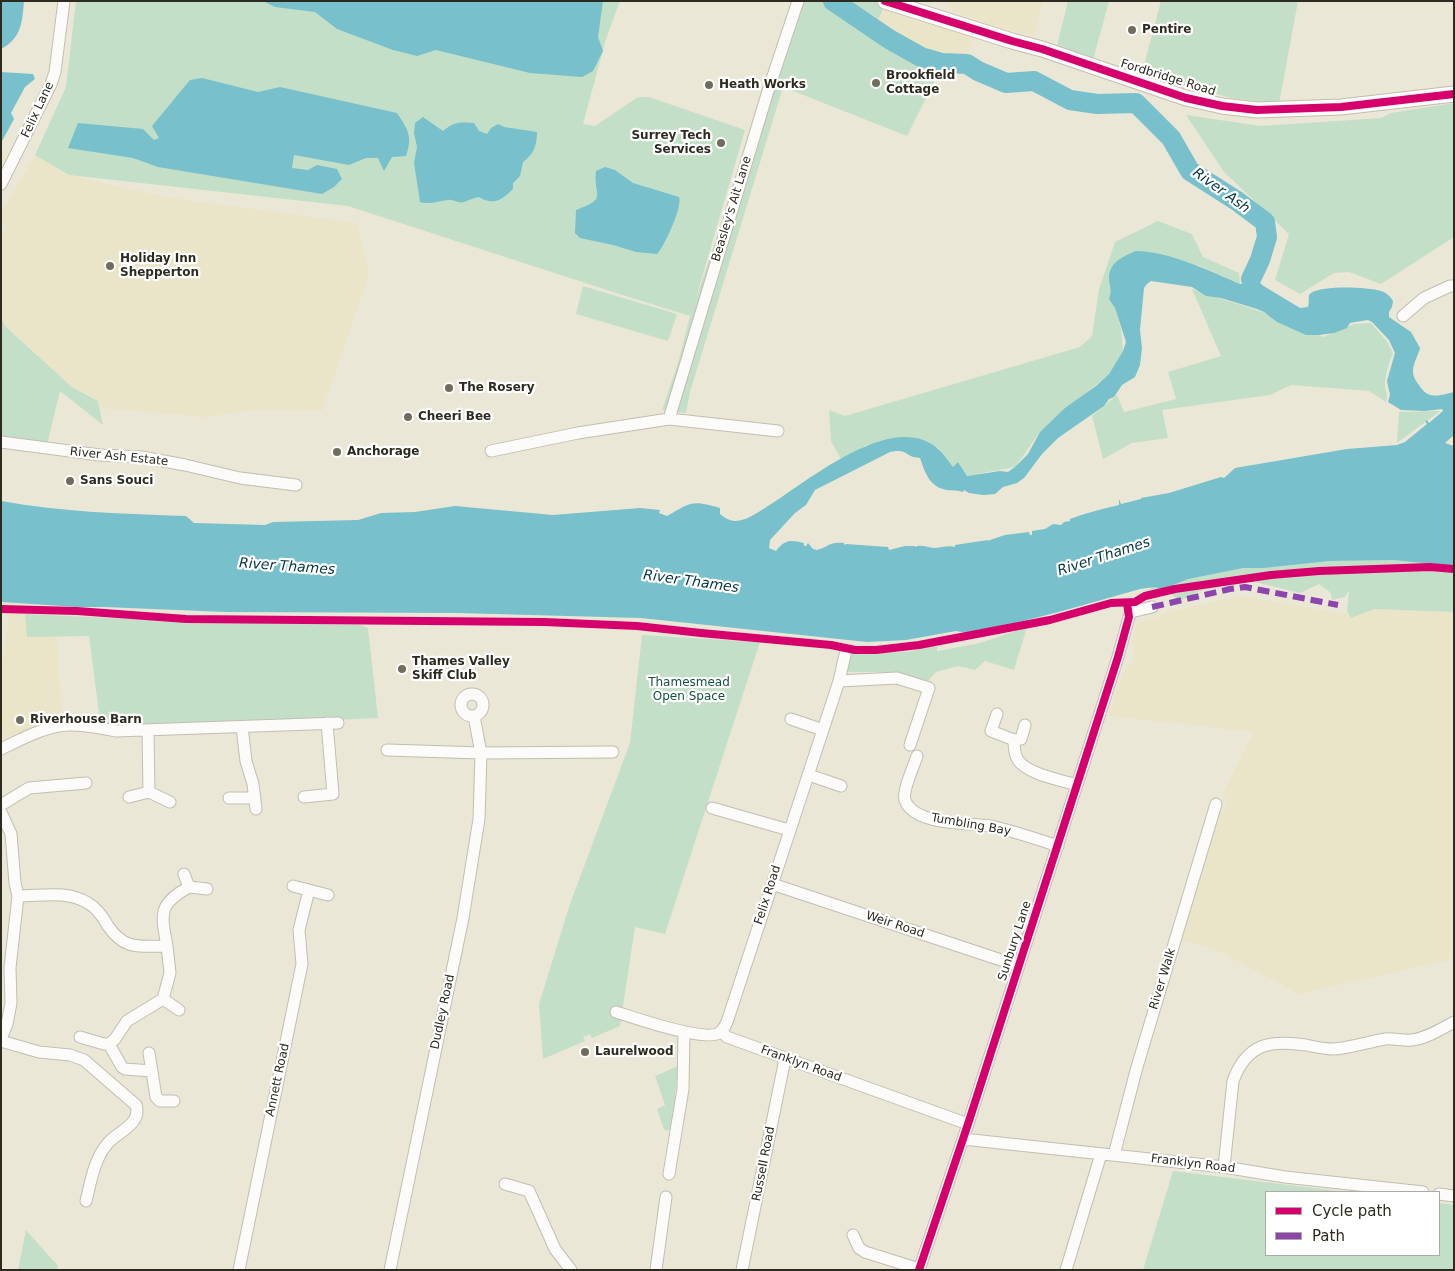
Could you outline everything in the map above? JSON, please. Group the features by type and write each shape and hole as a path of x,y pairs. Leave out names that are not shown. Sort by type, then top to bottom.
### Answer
{"street":[{"name":"Felix Lane","path":"1,184 51,84 55,72 64,1"},
{"name":"Beasley's Ait Lane","path":"669,419 768,91 798,1"},
{"name":"Fordbridge Road","path":"885,1 1042,49 1186,98 1222,106 1257,110 1340,108 1454,94"},
{"path":"1403,316 1424,298 1454,286"},
{"path":"491,450 578,433 669,419 778,431"},
{"name":"River Ash Estate","path":"1,442 100,455 142,457 240,478 296,485"},
{"name":"Sunbury Lane","path":"919,1269 1058,846 1131,612 1152,607"},
{"name":"Felix Road","path":"721,1031 729,1016 839,681 845,655"},
{"path":"839,681 897,678 929,688 910,745"},
{"path":"997,714 991,731 1014,740 1021,739 1025,725"},
{"name":"Dudley Road","path":"390,1270 463,918 479,818 480,753 474,716"},
{"path":"791,719 823,730"},
{"path":"1,749 51,728 69,725 94,726 116,731 148,731 333,723 333,794 304,797"},
{"path":"229,798 255,804 253,784 246,761 242,727"},
{"path":"148,731 149,792"},
{"path":"1014,740 1016,758 1027,768 1077,785"},
{"path":"386,750 480,753 613,752"},
{"name":"Tumbling Bay","path":"917,756 904,795 912,810 931,819 994,827 1058,846"},
{"path":"808,775 841,786"},
{"path":"1,804 29,788 86,783"},
{"path":"129,797 149,792 170,802"},
{"name":"River Walk","path":"1114,1155 1147,1032 1216,804"},
{"path":"712,808 789,830"},
{"path":"1,812 11,834 15,883 18,896 10,968 11,1003 7,1024 1,1040 39,1052 77,1057 84,1060 136,1105 138,1111 136,1119 107,1144 96,1160 86,1201"},
{"path":"184,874 190,887"},
{"name":"Weir Road","path":"772,884 1018,966"},
{"path":"293,886 328,896"},
{"path":"80,1037 109,1044 115,1039 127,1021 163,999 170,973 163,924 166,904 174,896 190,887 206,889"},
{"name":"Annett Road","path":"239,1270 302,964 299,930 309,890"},
{"path":"18,896 60,894 79,899 96,909 124,943 138,946 167,946"},
{"path":"163,999 179,1010"},
{"path":"616,1012 684,1032 714,1035 721,1031"},
{"path":"1224,1168 1233,1080 1238,1067 1260,1047 1274,1043 1287,1043 1333,1049 1388,1039 1413,1040 1454,1022"},
{"name":"Franklyn Road","path":"721,1031 727,1037 785,1059 968,1124"},
{"path":"669,1174 682,1098 684,1032"},
{"path":"109,1044 125,1069 152,1071"},
{"path":"149,1053 156,1097 160,1101 174,1102"},
{"name":"Russell Road","path":"742,1270 785,1059"},
{"name":"Franklyn Road","path":"963,1139 1414,1191"},
{"path":"1066,1270 1101,1154"},
{"path":"505,1184 529,1191 555,1249 571,1270"},
{"path":"1440,1194 1454,1196"},
{"path":"656,1270 666,1197"},
{"path":"853,1235 859,1248 865,1252 919,1269"}],"shaded area":[{"path":"948,1 1043,1 1034,37 990,25 950,10"},
{"path":"885,5 976,33 967,57 920,52 876,23"},
{"path":"35,155 69,175 166,197 357,223 369,275 322,411 262,409 206,417 100,408 98,400 73,387 7,328 1,319 1,237 6,226 1,222 1,214"},
{"path":"1241,596 1352,615 1374,606 1454,607 1454,959 1299,994 1213,948 1180,940 1217,815 1225,810 1227,806 1223,793 1254,732 1108,716 1126,666 1133,661 1134,644 1131,642 1137,624 1169,612"},
{"path":"1,602 24,604 27,637 57,636 62,725 1,741 1,672 9,615 1,614"}],"green space":[{"path":"76,1 620,1 606,39 583,124 595,126 638,97 649,97 745,130 696,298 798,1 876,1 885,5 876,24 920,52 934,53 937,76 907,136 783,87 690,392 686,413 662,410 678,363 690,316 348,206 69,175 35,155 66,87"},
{"path":"1068,1 1109,1 1093,60 1057,46"},
{"path":"1161,1 1298,1 1279,104 1231,98 1157,78 1156,71 1144,65"},
{"path":"1454,103 1454,237 1381,284 1349,272 1334,273 1300,294 1275,280 1289,234 1224,172 1186,115 1261,126 1381,118 1391,113"},
{"path":"1158,221 1192,234 1203,257 1239,273 1240,284 1198,265 1111,293 1121,329 1123,351 1109,374 1040,432 1015,467 967,476 958,462 953,467 938,448 867,445 841,459 831,441 829,410 845,416 1080,347 1092,336 1099,289 1115,242"},
{"path":"583,286 677,314 668,341 576,314"},
{"path":"1192,289 1262,312 1323,337 1354,324 1371,323 1388,343 1393,354 1385,379 1386,402 1369,391 1291,385 1270,395 1162,410 1168,438 1132,443 1103,459 1092,416 1117,395 1124,412 1176,399 1168,372 1221,356"},
{"path":"1,319 7,328 72,387 98,401 103,425 60,391 46,449 1,442"},
{"path":"1440,411 1397,443 1399,412"},
{"path":"1454,555 1454,612 1374,609 1351,618 1347,611 1349,590 1345,597 1332,600 1331,593 1319,584 1300,593 1251,581 1199,591 1180,601 1165,590 1151,591 1150,582 1247,561 1393,560 1403,561 1402,563 1407,556"},
{"path":"25,614 181,621 182,619 189,619 189,621 361,625 368,628 378,718 152,727 98,723 99,713 89,636 27,637"},
{"path":"1027,627 1014,670 985,661 975,670 958,666 936,672 928,681 897,672 847,672 851,653 909,652 927,646 937,647 938,651 980,643"},
{"name":"Thamesmead Open Space","path":"642,635 760,642 665,934 635,927 620,1026 592,1038 590,1034 583,1037 585,1041 543,1059 539,1004 570,904 630,743"},
{"path":"678,1066 672,1128 667,1131 664,1129 657,1109 665,1105 655,1076"},
{"path":"1173,1171 1338,1191 1265,1191 1265,1256 1440,1256 1440,1203 1454,1205 1454,1270 1143,1270"},
{"path":"26,1230 58,1266 57,1270 18,1270"}],"water":[{"path":"1,1 24,1 20,29 13,40 1,49"},
{"path":"263,1 603,1 598,37 603,51 593,71 582,77 530,73 436,50 417,56 393,50 337,29 315,12 275,7"},
{"path":"1,72 33,74 35,79 25,87 11,113 14,119 1,143"},
{"path":"202,78 258,92 280,87 397,113 408,133 409,143 406,156 392,157 384,171 378,158 366,158 349,165 294,155 292,168 308,170 317,165 337,169 342,179 334,187 322,194 158,167 133,158 68,148 78,123 143,129 154,140 159,138 152,126 190,80"},
{"path":"423,117 443,131 457,123 474,123 479,131 487,134 491,128 498,124 504,127 537,132 536,141 530,156 523,162 520,176 513,183 513,189 501,199 489,201 479,197 462,202 450,200 424,203 420,202 414,163 417,147 414,133 415,123"},
{"path":"605,167 615,170 633,183 679,197 676,217 657,254 636,252 580,238 575,233 576,210 596,199 596,171"},
{"name":"River Thames","path":"1136,251 1162,254 1175,258 1240,284 1247,283 1246,275 1254,267 1260,254 1264,255 1257,272 1257,279 1262,285 1300,308 1308,307 1309,295 1317,290 1345,287 1366,288 1381,291 1389,296 1393,301 1389,317 1411,332 1420,348 1413,368 1414,375 1422,390 1434,396 1454,392 1454,435 1445,443 1454,446 1454,566 1393,560 1329,561 1263,568 1243,568 1188,579 1163,589 1154,587 1140,589 1047,615 990,628 969,632 956,631 906,640 867,642 641,618 457,613 226,612 77,607 1,602 1,501 70,510 186,516 194,523 265,525 273,522 358,520 381,513 415,512 455,506 553,515 640,508 660,510 659,513 667,516 687,505 697,503 720,508 720,514 727,519 739,521 753,515 849,454 874,443 897,438 919,439 938,449 953,467 958,462 967,476 1000,471 1008,472 1028,454 1040,432 1065,408 1096,386 1109,374 1123,351 1126,342 1115,308 1109,299 1111,291 1109,279 1111,268 1114,264 1121,258","holes":["1151,281 1192,287 1206,296 1221,298 1257,309 1277,322 1306,335 1334,333 1347,328 1350,323 1368,320 1389,340 1395,353 1387,381 1390,395 1388,402 1401,410 1425,411 1442,409 1443,411 1429,423 1427,420 1425,421 1427,424 1405,442 1397,445 1347,449 1235,468 1224,478 1221,477 1169,493 1121,504 1119,499 1119,505 1070,519 1070,521 1064,522 1061,525 1053,524 1045,529 1032,531 1032,535 1029,532 1005,535 989,541 955,545 955,547 905,546 889,550 888,547 844,545 844,543 838,543 817,550 813,549 808,543 804,546 804,543 792,541 785,542 776,551 769,548 770,540 795,513 806,505 815,490 890,452 901,451 915,458 920,458 932,482 936,486 947,490 963,492 964,490 969,493 983,495 995,494 1003,487 1017,483 1024,478 1042,454 1058,438 1104,406 1109,399 1114,397 1122,385 1135,377 1140,365 1142,348 1140,330 1144,288 1147,284"]}],"waterway":[{"name":"River Ash","path":"833,1 889,39 921,57 942,63 967,64 1006,83 1034,81 1070,100 1097,104 1136,103 1171,138 1190,171 1237,201 1265,222 1267,237 1260,260 1251,279"}],"marked path":[{"path":"1152,607 1245,587 1338,605"}],"cycle path":[{"path":"885,1 1042,49 1186,98 1222,106 1257,110 1341,107 1454,94"},
{"path":"1,609 77,611 186,619 544,622 637,626 831,645 855,650 876,650 919,645 1050,620 1111,603 1135,602 1145,596 1175,589 1271,575 1319,571 1430,567 1454,569"},
{"path":"919,1270 968,1124 1118,657 1129,617 1127,603"}],"place":[{"name":"Pentire","path":"1132,30"},
{"name":"Brookfield Cottage","path":"876,83"},
{"name":"Heath Works","path":"709,85"},
{"name":"Surrey Tech Services","path":"721,143"},
{"name":"Holiday Inn Shepperton","path":"110,266"},
{"name":"The Rosery","path":"449,388"},
{"name":"Cheeri Bee","path":"408,417"},
{"name":"Anchorage","path":"337,452"},
{"name":"Sans Souci","path":"70,481"},
{"name":"Thames Valley Skiff Club","path":"402,669"},
{"name":"Riverhouse Barn","path":"20,720"},
{"name":"Laurelwood","path":"585,1052"}]}
